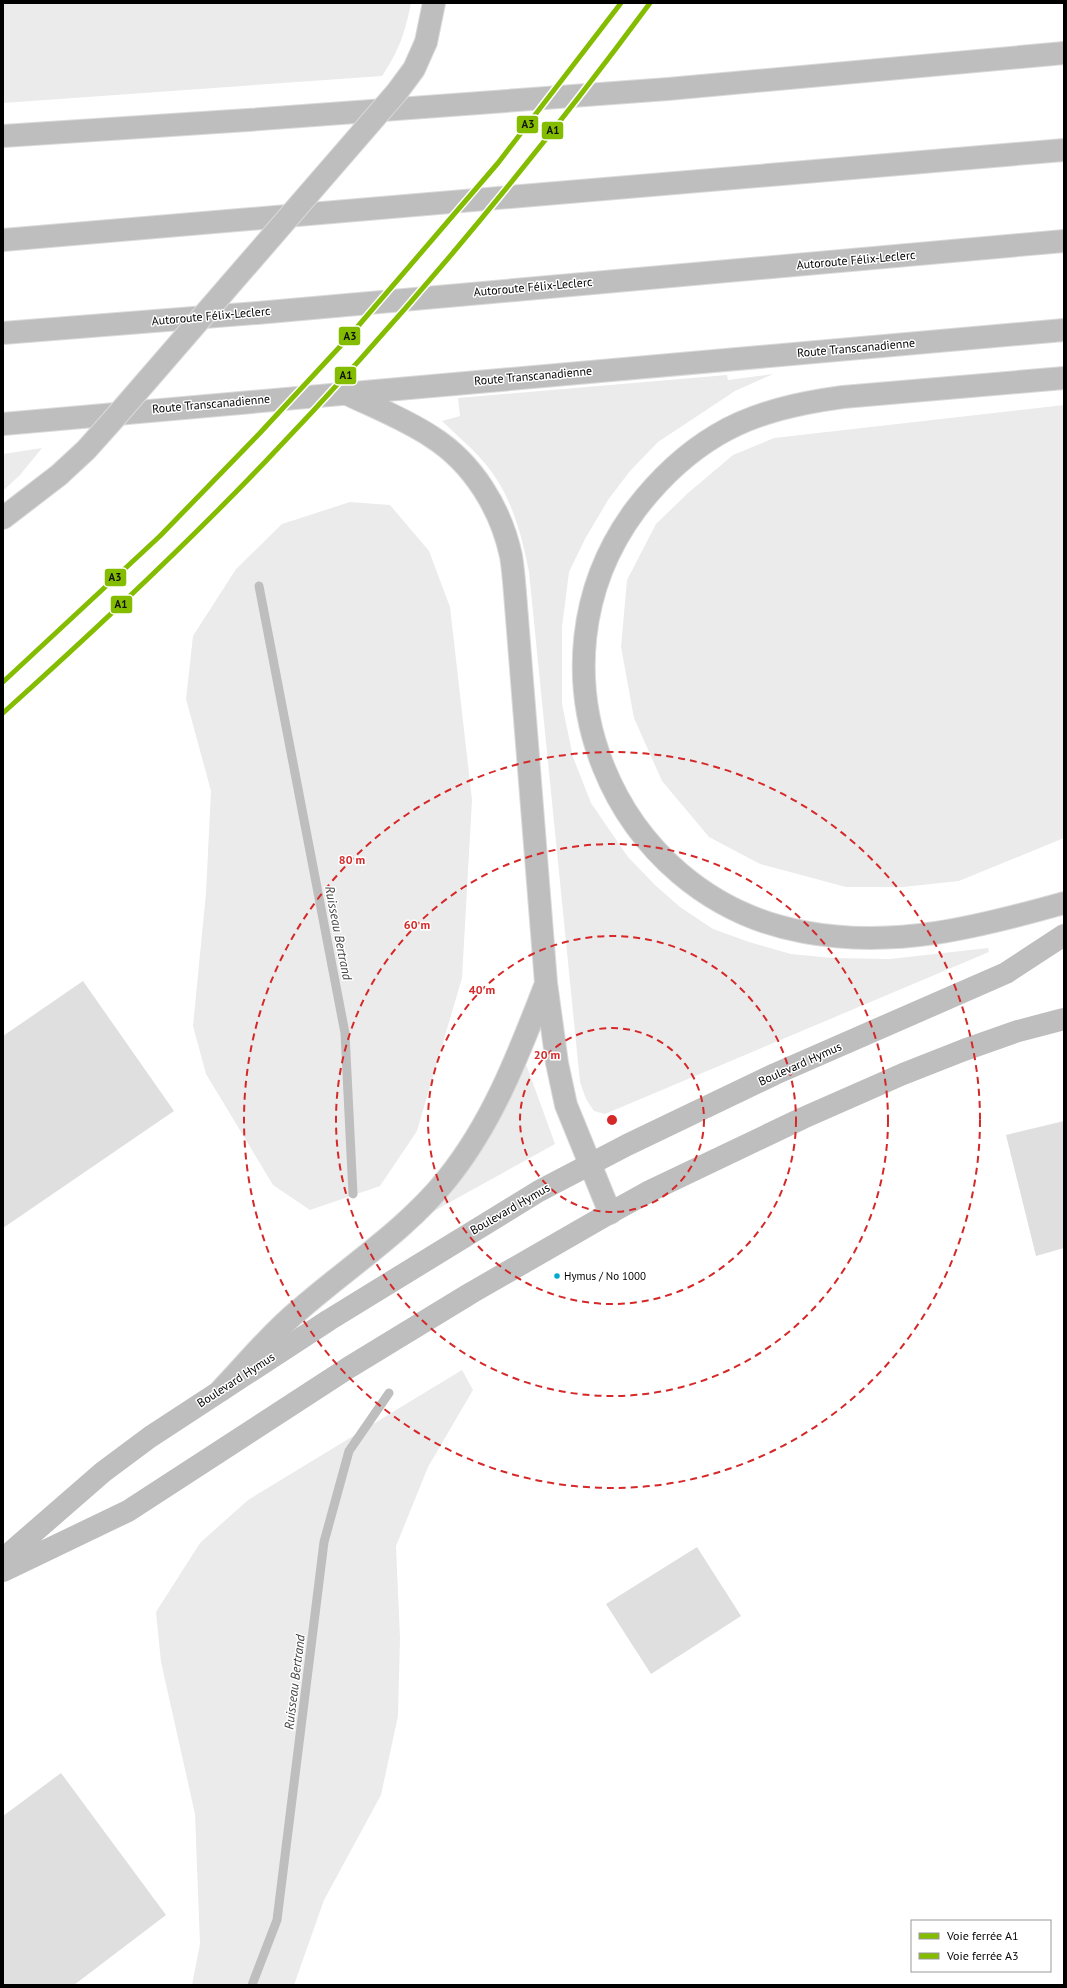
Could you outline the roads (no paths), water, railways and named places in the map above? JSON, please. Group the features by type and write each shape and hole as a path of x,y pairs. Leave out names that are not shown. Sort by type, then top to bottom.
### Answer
{"main road":[{"path":"3,518 59,475 86,450 397,92 414,69 426,42 434,3"},
{"path":"3,136 248,120 668,89 1064,53"},
{"path":"3,240 419,206 1064,150"},
{"name":"Autoroute Félix-Leclerc","path":"3,333 249,314 1064,241"},
{"name":"Route Transcanadienne","path":"3,424 344,392 1064,330"},
{"path":"1064,378 818,400 765,413 741,422 715,436 686,457 658,483 620,534 602,569 592,601 586,639 584,678 589,719 599,756 615,791 633,824 655,850 683,877 699,889 736,911 758,920 804,932 857,938 935,934 962,930 1064,903"},
{"path":"344,392 418,429 454,453 488,496 501,523 511,556 515,593 546,983 561,1086 574,1126 610,1213"},
{"name":"Boulevard Hymus","path":"3,1560 103,1472 150,1437 329,1320 493,1218 539,1191 627,1145 775,1074 1006,973 1064,935"},
{"path":"222,1389 296,1312 405,1224 448,1178 472,1144 496,1105 516,1061 546,983"},
{"path":"3,1571 128,1511 348,1368 471,1293 610,1213 802,1118 903,1074 1018,1031 1064,1019"}],"waterway":[{"name":"Ruisseau Bertrand","path":"259,586 345,1033 353,1194"},
{"name":"Ruisseau Bertrand","path":"252,1985 277,1920 324,1542 349,1451 389,1393"}],"rail line":[{"name":"A3","path":"3,682 160,536 259,434 347,339 498,163 621,3"},
{"name":"A1","path":"3,713 169,559 233,495 316,408 367,352 465,239 559,122 650,3"}],"place":[{"name":"Hymus / No 1000","path":"557,1276"}]}
